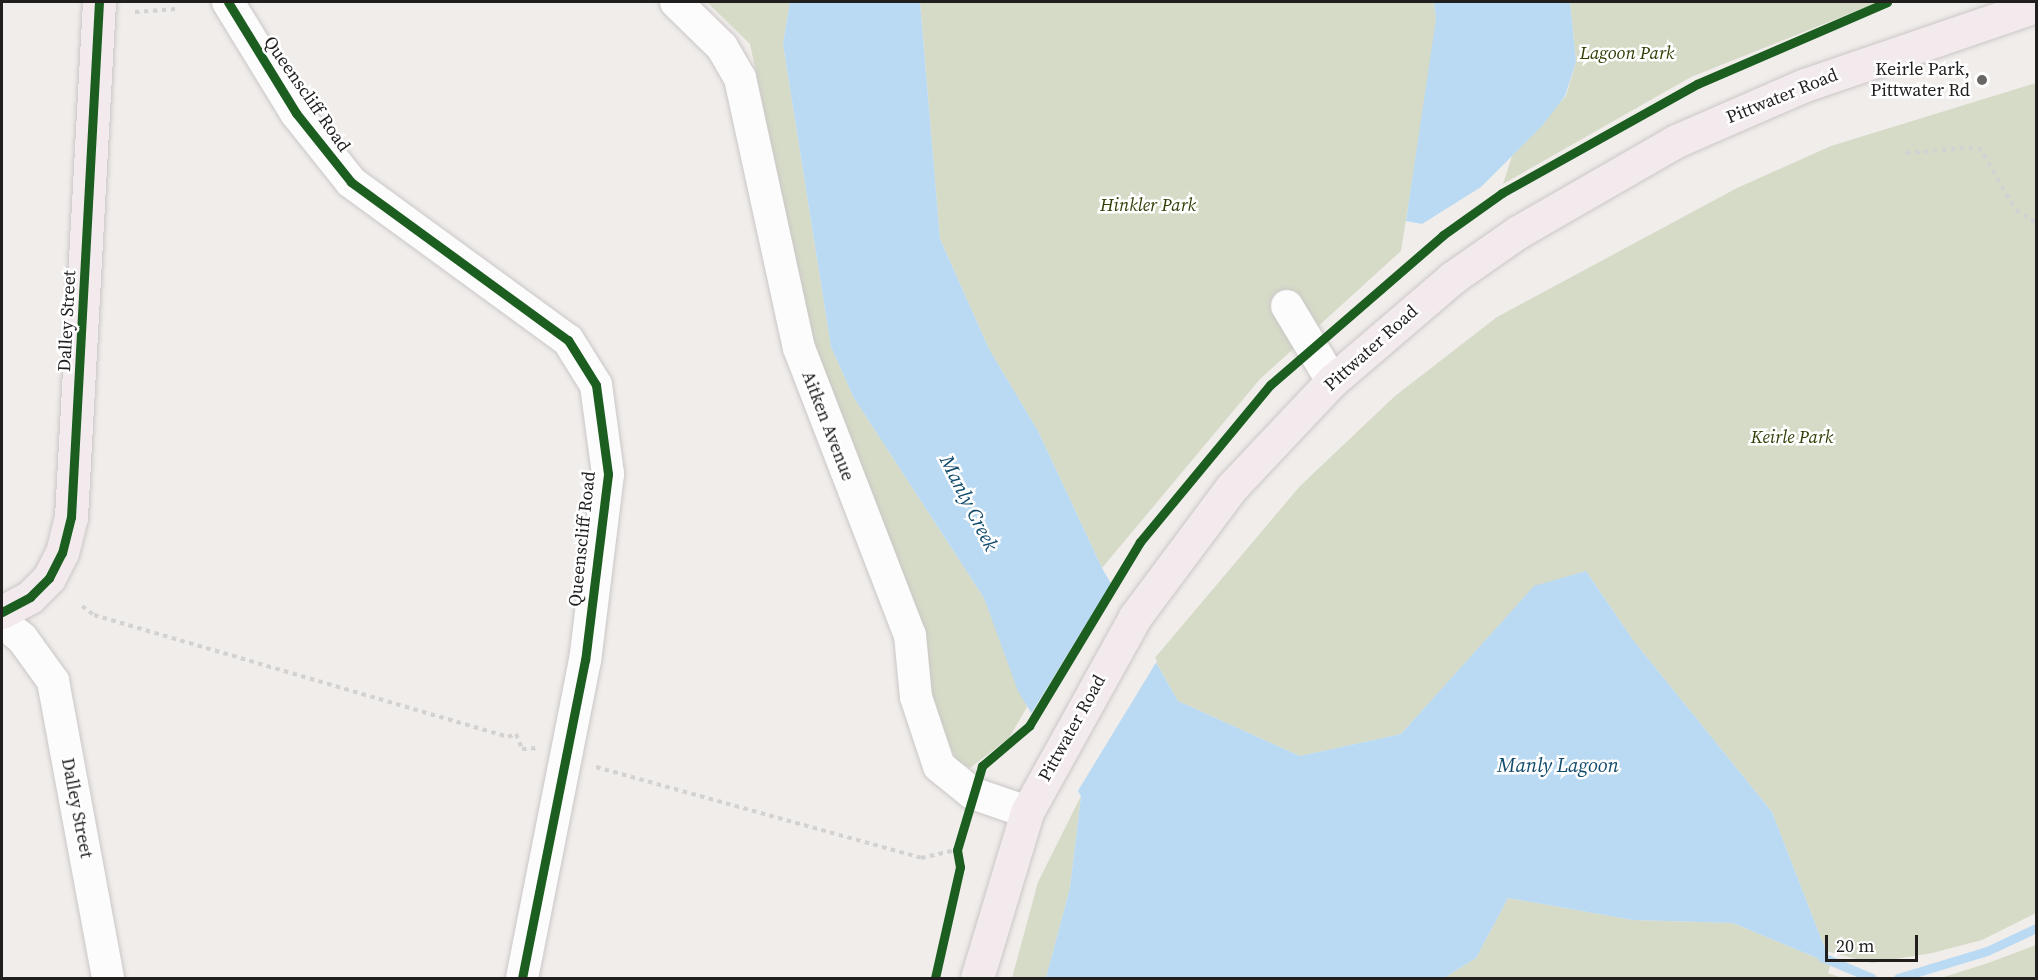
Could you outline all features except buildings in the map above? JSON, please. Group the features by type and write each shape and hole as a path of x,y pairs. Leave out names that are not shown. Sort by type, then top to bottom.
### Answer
{"main road":[{"name":"Dalley Street","path":"2,612 30,597 49,578 63,553 71,517 99,2"},
{"name":"Pittwater Road","path":"977,978 1027,812 1051,761 1136,617 1232,487 1332,381 1481,258 1578,194 1676,141 1795,88 2037,6"}],"street":[{"name":"Queenscliff Road","path":"208,2 244,34"},
{"name":"Queenscliff Road","path":"228,2 244,34 319,147 351,182 568,340 596,385 607,486 585,660 522,978"},
{"name":"Aitken Avenue","path":"676,2 722,47 740,78 799,348 910,635 916,697 939,766 972,793 1027,812"},
{"path":"1287,306 1332,381"},
{"name":"Dalley Street","path":"2,622 22,638 53,681 108,978"}],"path":[{"path":"135,12 176,9"},
{"path":"1906,153 1979,147 2016,210 2037,223"},
{"path":"82,606 94,615 508,737 516,734 522,749 531,746"},
{"path":"602,768 921,858 957,854 960,839"}],"green space":[{"path":"707,2 790,2 783,44 831,347 854,398 984,598 1027,707 1009,738 970,768 956,760 936,713 821,377 750,44"},
{"name":"Hinkler Park","path":"920,2 1434,2 1437,25 1401,251 1260,379 1102,568 1038,431 989,349 940,239"},
{"name":"Lagoon Park","path":"1570,2 1879,2 1691,77 1503,184 1512,156 1566,96 1576,62"},
{"name":"Keirle Park","path":"2036,83 2036,913 1982,940 1932,953 1872,963 1826,951 1772,812 1633,640 1586,571 1534,587 1401,734 1300,756 1178,701 1154,659 1300,486 1395,396 1497,317 1737,188 1831,146"},
{"path":"1081,796 1070,888 1046,978 1012,978 1038,882"},
{"path":"1508,898 1633,920 1733,923 1831,964 1828,973 1842,978 1444,978 1476,958"},
{"path":"2036,945 2036,978 1941,978 1988,963"}],"water":[{"name":"Manly Lagoon","path":"790,2 920,2 940,239 989,349 1038,431 1102,568 1178,701 1300,756 1401,734 1534,586 1586,571 1633,640 1772,812 1831,964 1733,923 1633,920 1508,898 1476,958 1444,978 1046,978 1070,888 1081,796 1018,691 984,598 854,398 831,347 783,44"},
{"path":"1434,2 1570,2 1576,62 1565,96 1542,126 1481,187 1422,224 1406,221 1436,19"}],"pier":[{"path":"1113,580 1157,661 1076,794 1029,717"}],"waterway":[{"path":"1898,978 1987,951 2036,928"},
{"path":"1822,957 1872,978"}],"cycle path":[{"path":"2,612 30,597 49,578 62,553 71,517 99,2"},
{"path":"228,2 296,113 351,182 568,340 596,385 608,474 585,660 522,978"},
{"path":"935,978 960,867 957,850 982,766 1029,726 1140,542 1270,385 1443,235 1502,193 1697,84 1887,2"}],"place":[{"name":"Keirle Park, Pittwater Rd","path":"1982,80"}],"water label":[{"name":"Manly Creek","path":"969,503"}]}
